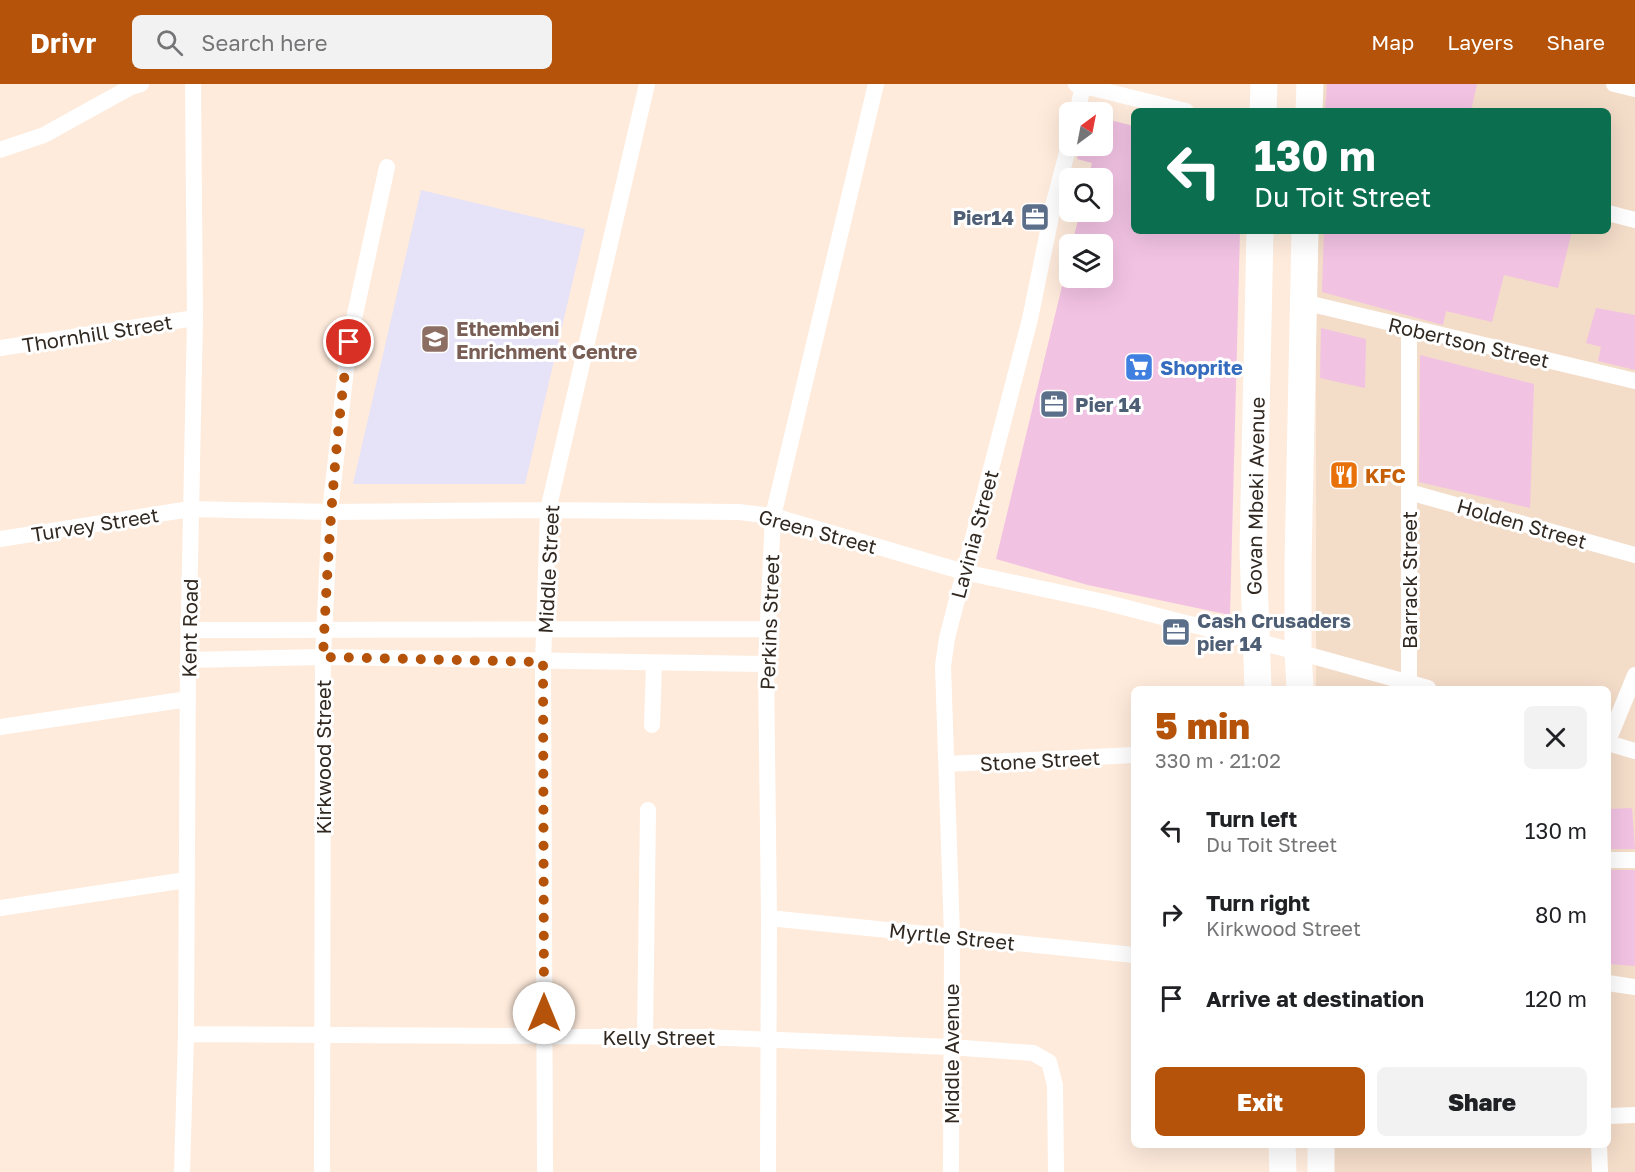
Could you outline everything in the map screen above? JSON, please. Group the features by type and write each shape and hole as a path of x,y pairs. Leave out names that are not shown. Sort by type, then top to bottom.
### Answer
{"main road":[{"path":"1263,108 1264,84"},
{"path":"1309,108 1310,84"},
{"name":"Govan Mbeki Avenue","path":"1258,686 1253,550 1260,234"},
{"path":"1300,686 1298,651 1305,234"},
{"path":"1282,1148 1283,1172"},
{"path":"1321,1148 1322,1172"}],"street":[{"path":"0,150 44,135 129,88 141,84"},
{"name":"Kent Road","path":"182,1172 186,1035 190,509 195,318 193,84"},
{"name":"Middle Street","path":"545,1172 543,662 548,510 647,84"},
{"name":"Perkins Street","path":"768,1172 769,918 766,664 773,516 876,84"},
{"path":"1614,84 1635,89"},
{"path":"1078,102 1080,85 1174,108"},
{"name":"Lavinia Street","path":"952,935 947,765 942,689 946,638 1030,319 1054,202 1066,156"},
{"name":"Kirkwood Street","path":"322,1172 323,657 330,512 349,342 387,167"},
{"path":"1611,214 1635,220"},
{"name":"Robertson Street","path":"1303,302 1635,381"},
{"name":"Thornhill Street","path":"0,348 195,318"},
{"name":"Barrack Street","path":"1408,328 1409,686"},
{"name":"Holden Street","path":"1409,492 1635,555"},
{"name":"Green Street","path":"190,509 330,512 548,510 739,512 773,516 964,572 1104,603 1298,651 1409,686"},
{"name":"Turvey Street","path":"0,539 190,509"},
{"path":"189,630 767,629"},
{"path":"188,660 323,657 766,664"},
{"path":"652,724 654,663"},
{"path":"1611,735 1635,675"},
{"path":"0,727 188,699"},
{"path":"1611,743 1635,751"},
{"name":"Stone Street","path":"947,765 1131,755"},
{"path":"645,1037 648,810"},
{"path":"1611,860 1635,860"},
{"path":"0,908 186,880"},
{"name":"Myrtle Street","path":"769,918 1131,955"},
{"name":"Middle Avenue","path":"951,1172 952,935"},
{"path":"1611,983 1635,987"},
{"name":"Kelly Street","path":"186,1035 768,1038 1033,1053 1049,1062 1053,1071 1056,1172"},
{"path":"1611,1116 1635,1115"},
{"path":"1599,1148 1600,1172"}],"shaded area":[{"path":"1319,84 1635,84 1635,1172 1332,1172 1332,1148 1611,1148 1611,686 1316,686 1316,234 1611,234 1611,108 1318,108"},
{"path":"421,190 585,229 525,484 353,484"}],"building":[{"path":"1327,84 1477,84 1472,108 1325,108"},
{"path":"1113,121 1131,125 1131,234 1240,234 1230,615 1088,585 996,559 1062,288 1113,288 1113,234 1074,234 1078,222 1113,222 1113,168 1091,168 1092,163 1077,159 1078,156 1113,156"},
{"path":"1324,234 1571,234 1558,288 1504,275 1492,322 1446,311 1443,325 1322,292"},
{"path":"1596,308 1635,315 1635,370 1598,361 1601,347 1586,343"},
{"path":"1321,328 1366,339 1365,388 1320,378"},
{"path":"1420,355 1534,384 1530,508 1419,482"},
{"path":"1632,808 1635,849 1611,849 1611,809"},
{"path":"1611,870 1635,870 1635,966 1611,964"}],"place":[{"name":"Pier14","path":"1035,217"},
{"name":"Ethembeni Enrichment Centre","path":"435,339"},
{"name":"Shoprite","path":"1139,367"},
{"name":"Pier 14","path":"1054,404"},
{"name":"KFC","path":"1344,475"},
{"name":"Cash Crusaders pier 14","path":"1176,632"}],"route":[{"path":"349,342 330,512 323,657 543,662 544,1013"}]}
